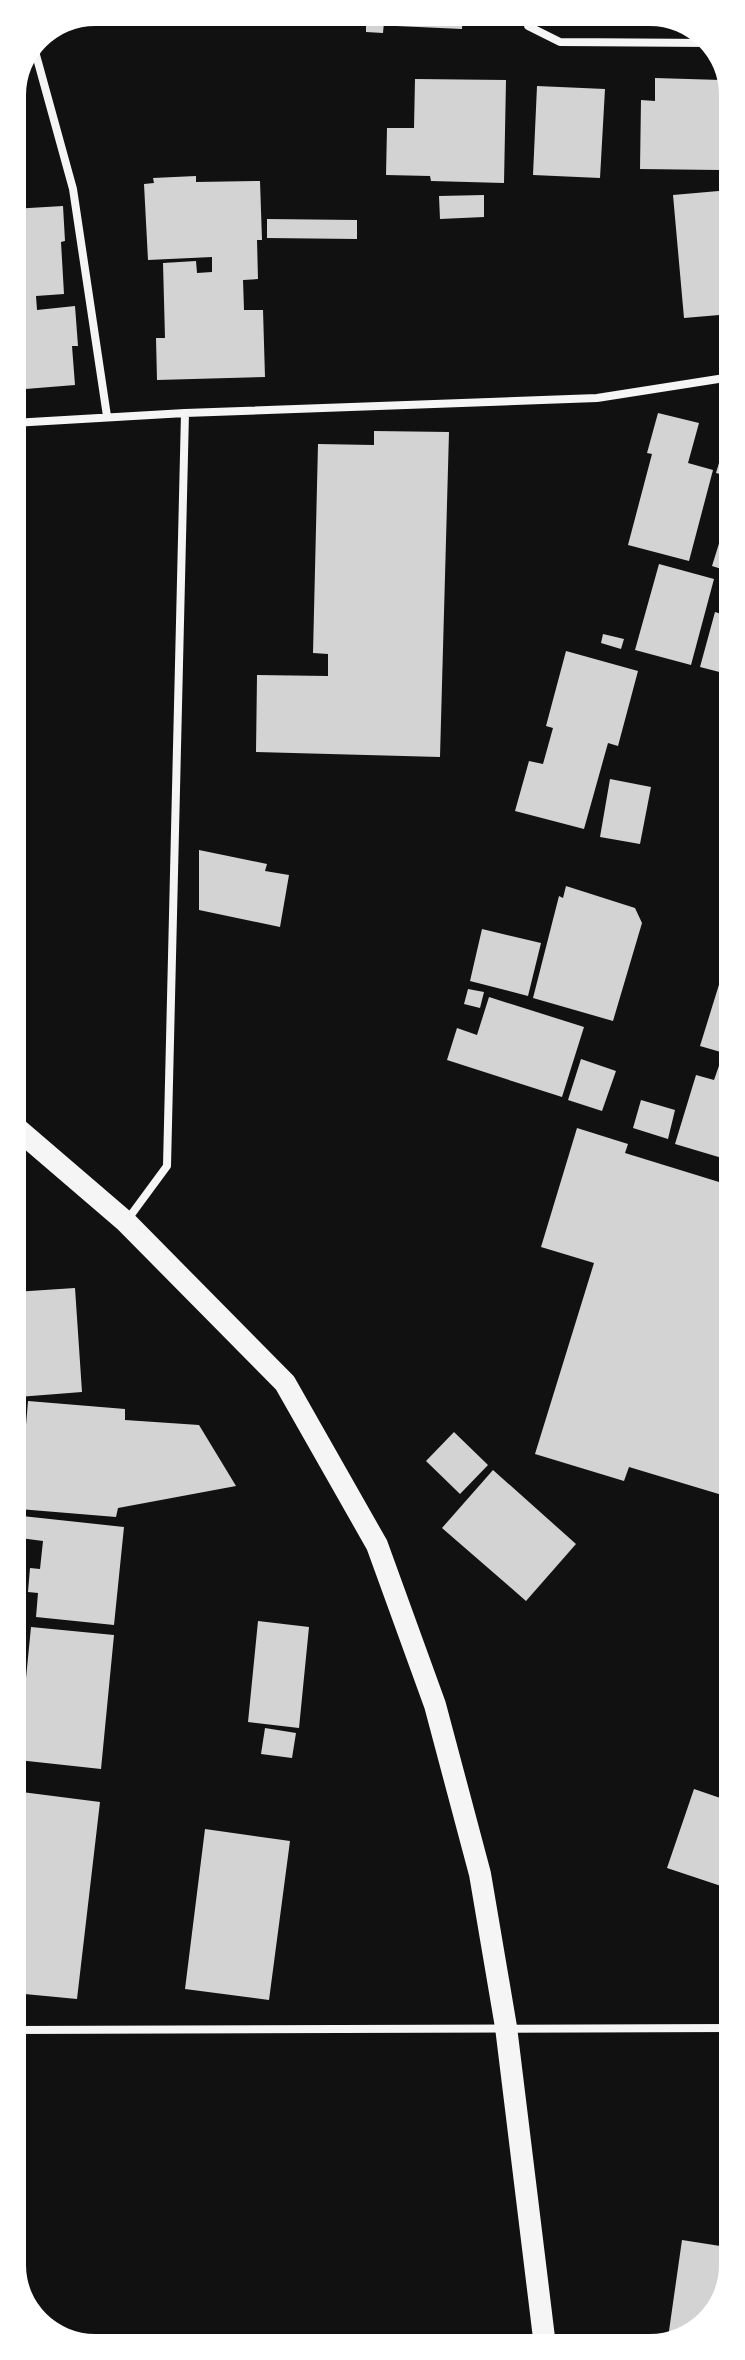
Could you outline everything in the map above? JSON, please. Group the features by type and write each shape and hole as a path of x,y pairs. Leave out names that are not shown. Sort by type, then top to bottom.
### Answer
{"highway":[{"path":"26,1136 126,1222 285,1383 377,1545 435,1705 480,1874 506,2027 544,2334"}],"street":[{"path":"528,26 560,42 695,43"},
{"path":"37,59 73,189 107,416"},
{"path":"26,422 107,416 597,398 719,379"},
{"path":"126,1222 167,1166 185,413"},
{"path":"26,2030 719,2028"}],"building":[{"path":"366,26 384,26 383,33 366,32"},
{"path":"396,26 462,26 462,29"},
{"path":"655,78 717,80 719,170 640,169 641,100 655,101"},
{"path":"415,79 506,80 504,183 431,181 430,176 386,175 387,128 414,128"},
{"path":"537,86 605,89 600,178 533,175"},
{"path":"196,176 196,182 260,181 262,240 257,240 258,279 243,280 244,310 263,310 265,377 157,380 156,338 165,338 163,263 196,261 197,273 212,272 212,257 148,260 144,184 154,183 153,178"},
{"path":"719,191 719,315 684,318 673,195"},
{"path":"484,195 484,217 440,219 439,196"},
{"path":"63,206 65,241 61,242 64,294 36,296 37,310 75,306 78,346 72,346 75,385 26,389 26,208"},
{"path":"267,219 357,220 357,239 267,238"},
{"path":"658,413 699,423 688,463 713,470 689,561 628,545 652,454 647,453"},
{"path":"374,431 449,432 440,757 256,752 257,675 328,676 328,654 313,653 318,444 374,445"},
{"path":"719,544 719,568 712,566"},
{"path":"659,564 714,579 691,665 635,650"},
{"path":"715,612 719,613 719,672 700,667"},
{"path":"603,634 624,639 621,649 601,643"},
{"path":"566,651 638,671 618,746 608,743 584,829 515,811 529,761 543,764 553,728 546,726"},
{"path":"610,779 651,787 640,844 600,837"},
{"path":"199,850 267,864 265,871 289,875 280,927 199,910"},
{"path":"566,886 635,908 642,923 613,1021 533,998 559,896 563,898"},
{"path":"482,929 541,943 528,996 470,981"},
{"path":"719,985 719,1052 700,1046"},
{"path":"468,989 484,992 480,1008 464,1004"},
{"path":"489,997 584,1027 562,1097 447,1060 457,1028 477,1035"},
{"path":"581,1059 616,1071 602,1111 568,1100"},
{"path":"719,1066 719,1157 675,1144 696,1075 714,1080"},
{"path":"641,1100 675,1110 668,1139 633,1128"},
{"path":"577,1128 628,1144 625,1153 719,1182 719,1494 629,1467 624,1481 535,1454 594,1263 541,1247"},
{"path":"75,1288 82,1392 26,1396 26,1291"},
{"path":"28,1401 125,1409 125,1420 199,1425 236,1486 118,1508 116,1517 26,1510"},
{"path":"454,1432 488,1465 460,1494 426,1461"},
{"path":"493,1470 576,1544 526,1601 442,1528"},
{"path":"26,1516 124,1527 114,1625 36,1617 38,1593 28,1592 30,1568 40,1569 43,1541 26,1539"},
{"path":"258,1621 309,1627 299,1728 248,1722"},
{"path":"31,1627 114,1635 101,1769 26,1761 26,1678"},
{"path":"265,1728 296,1733 292,1758 261,1754"},
{"path":"694,1789 719,1798 719,1885 667,1868"},
{"path":"26,1793 100,1802 77,1999 26,1994"},
{"path":"205,1829 290,1841 269,2000 185,1989"},
{"path":"682,2240 719,2246 718,2274 705,2307 688,2322 669,2332"}]}
